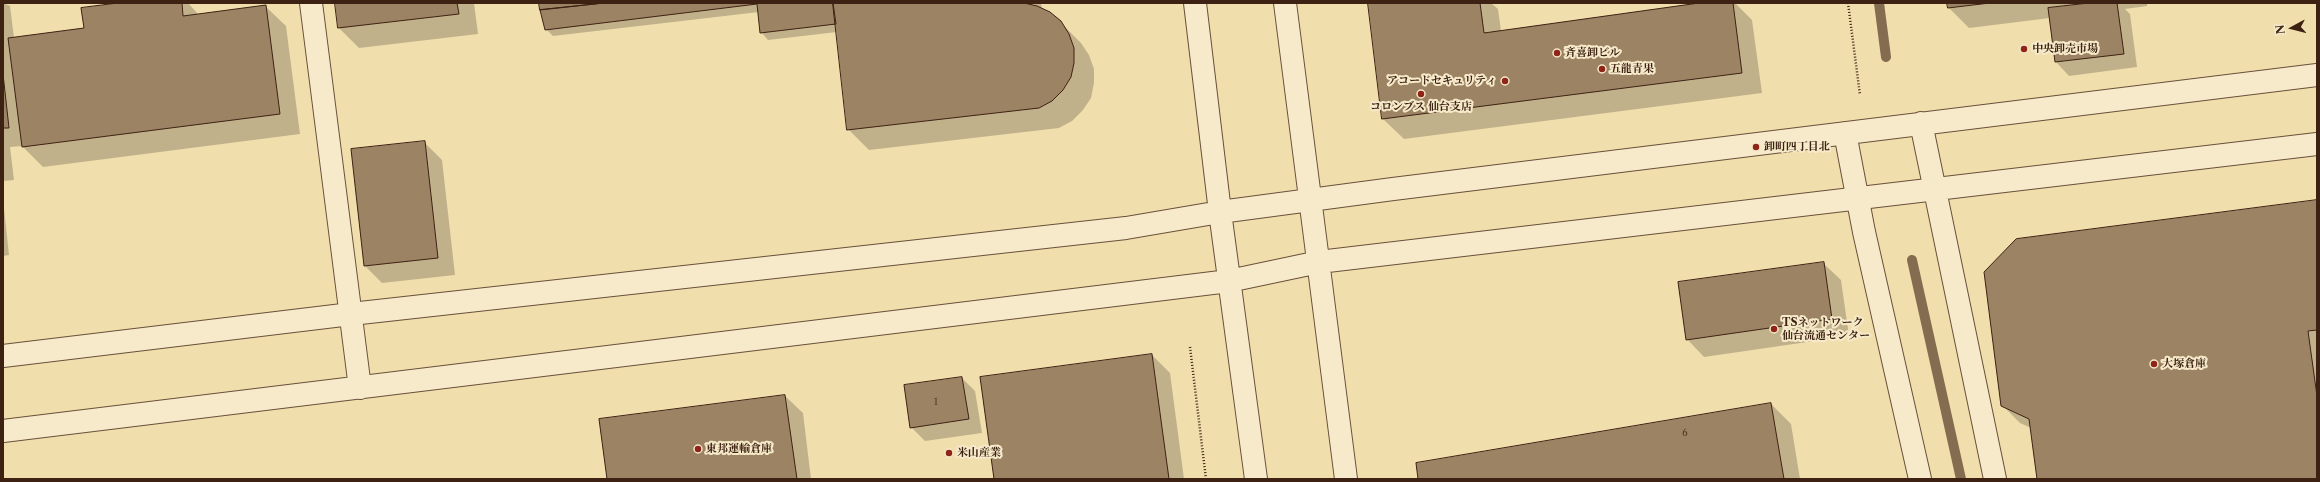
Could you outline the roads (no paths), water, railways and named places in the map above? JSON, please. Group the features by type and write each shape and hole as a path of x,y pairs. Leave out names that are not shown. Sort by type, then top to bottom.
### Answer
{"street":[{"path":"311,3 360,388"},
{"path":"1195,3 1220,212 1256,479"},
{"path":"1285,3 1346,479"},
{"path":"3,356 351,314 1126,228 1220,212 1311,199 2317,75"},
{"path":"1921,123 1936,189 1995,479"},
{"path":"1845,133 1857,200 1920,479"},
{"path":"3,431 1229,281 1319,262 1857,200 1936,189 2317,144"}],"waterway":[{"path":"1879,3 1886,57"},
{"path":"1912,260 1961,479"}],"place":[{"name":"中央卸売市場","path":"2024,49"},
{"name":"斉喜卸ビル","path":"1557,53"},
{"name":"五龍青果","path":"1602,69"},
{"name":"アコードセキュリティ","path":"1505,81"},
{"name":"コロンブス 仙台支店","path":"1421,94"},
{"name":"卸町四丁目北","path":"1756,147"},
{"name":"TSネットワーク 仙台流通センター","path":"1774,329"},
{"name":"大塚倉庫","path":"2154,364"},
{"name":"東邦運輸倉庫","path":"698,449"},
{"name":"米山産業","path":"949,453"}]}
